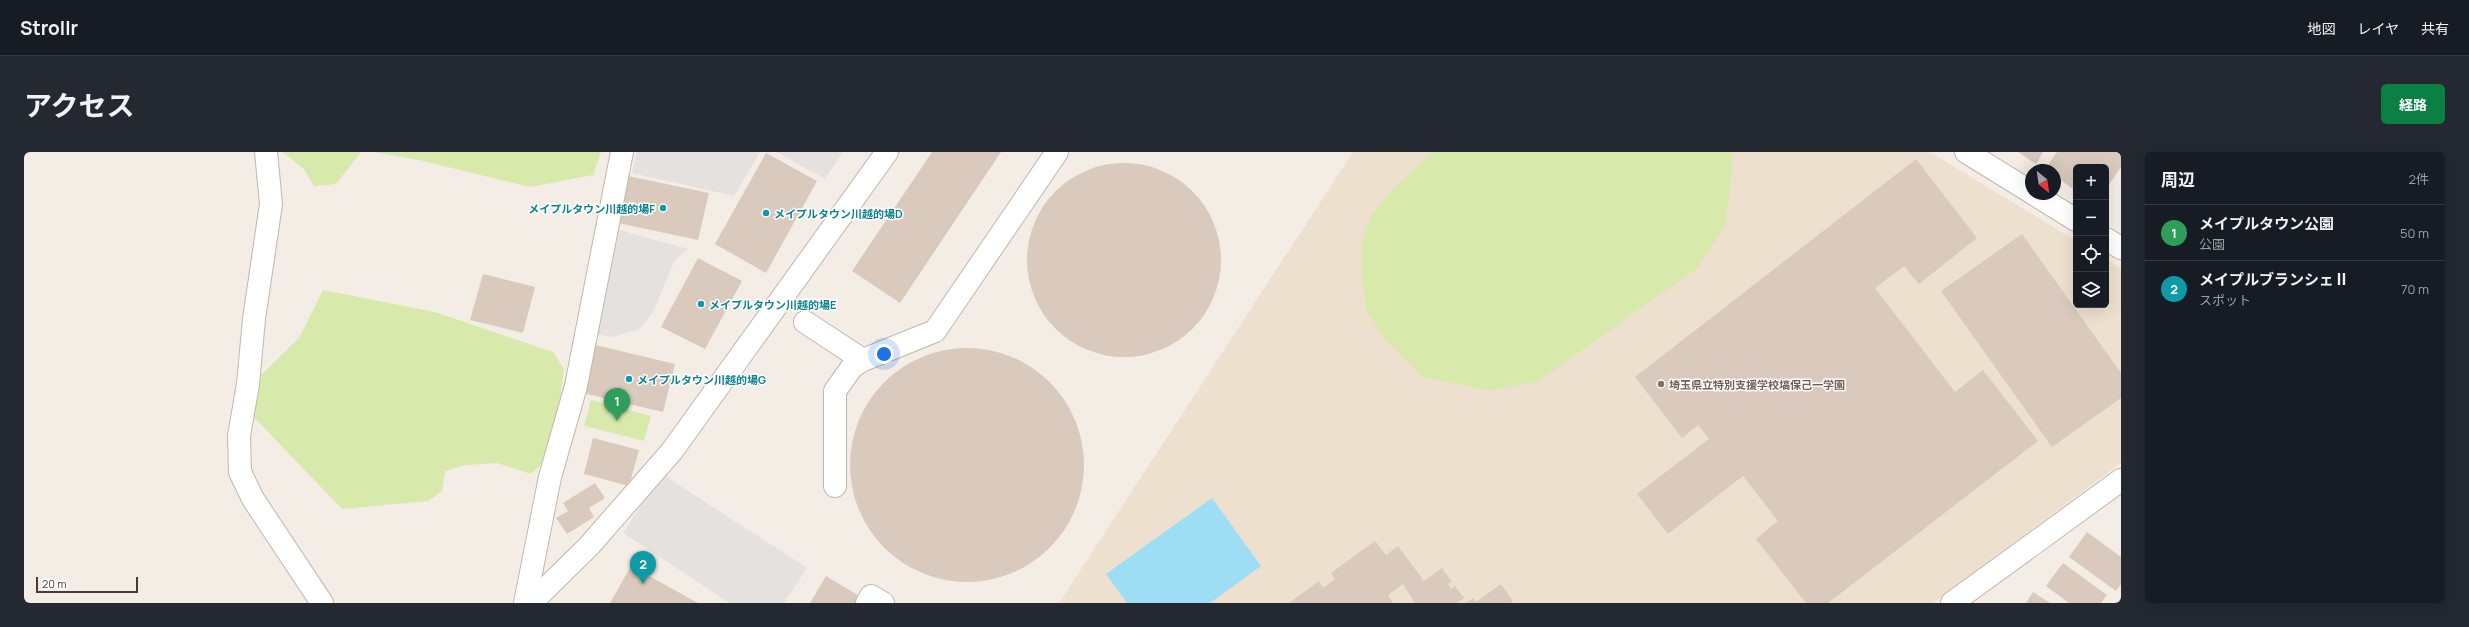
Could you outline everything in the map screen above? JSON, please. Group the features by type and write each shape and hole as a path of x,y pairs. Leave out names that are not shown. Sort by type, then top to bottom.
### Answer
{"street":[{"path":"266,152 271,204 254,319 248,384 239,436 240,472 253,499 322,603"},
{"path":"525,603 550,478 576,386 622,152"},
{"path":"531,603 589,546 672,451 887,152"},
{"path":"835,486 835,391 852,367 864,360 935,331 1057,152"},
{"path":"1966,152 2025,188"},
{"path":"2044,200 2073,218"},
{"path":"2109,241 2121,248"},
{"path":"805,322 864,360"},
{"path":"1952,603 2121,480"},
{"path":"867,603 871,596 883,603"}],"shaded area":[{"path":"637,152 760,152 734,196 632,173"},
{"path":"776,152 843,152 825,179"},
{"name":"埼玉県立特別支援学校塙保己一学園","path":"1353,152 1930,152 2073,239 2073,308 2109,308 2109,261 2121,268 2121,463 1933,603 1059,603"},
{"path":"609,227 688,249 675,260 653,312 640,329 612,337 585,332"},
{"path":"662,474 807,568 784,603 730,603 623,533"}],"green space":[{"path":"282,152 361,152 336,184 314,186 303,168"},
{"path":"373,152 601,152 593,175 530,187 419,160"},
{"path":"1433,152 1730,152 1733,157 1726,224 1696,269 1537,382 1488,390 1423,377 1383,337 1366,310 1362,279 1362,243 1372,214 1396,186"},
{"path":"323,290 435,312 553,352 564,369 558,413 547,459 531,474 497,463 466,465 445,471 442,491 428,501 342,509 251,414 256,380 299,338"},
{"path":"591,400 651,416 644,441 584,426"}],"water":[{"path":"1212,498 1261,566 1210,603 1127,603 1106,574"}],"building":[{"path":"932,152 1001,152 900,303 852,271"},
{"path":"2018,152 2043,152 2036,164"},
{"path":"2057,152 2121,152 2121,167 2109,185 2109,164 2073,164 2073,189 2061,180 2061,164 2049,164"},
{"name":"メイプルタウン川越的場D","path":"766,153 817,181 766,273 715,244"},
{"path":"1916,159 1977,238 1919,284 1904,266 1875,288 1955,392 1983,370 2038,441 1828,603 1806,603 1756,539 1778,521 1743,476 1668,534 1637,494 1709,439 1698,425 1682,438 1635,377"},
{"path":"1124,163 1152,167 1170,175 1185,185 1199,199 1209,214 1217,232 1221,260 1217,288 1209,306 1199,321 1185,335 1170,345 1152,353 1124,357 1096,353 1078,345 1063,335 1049,321 1039,306 1031,288 1027,260 1031,232 1039,214 1049,199 1063,185 1078,175 1096,167"},
{"name":"メイプルタウン川越的場F","path":"628,176 709,193 698,240 618,223"},
{"path":"2022,234 2073,306 2073,308 2075,308 2121,373 2121,398 2052,447 1941,291"},
{"name":"メイプルタウン川越的場E","path":"698,258 742,281 705,349 661,327"},
{"path":"483,274 535,287 523,333 470,320"},
{"name":"メイプルタウン川越的場G","path":"595,345 675,364 663,412 583,393"},
{"path":"967,348 990,350 1012,357 1032,368 1050,382 1064,400 1075,420 1082,442 1084,465 1082,488 1075,510 1064,530 1050,548 1032,562 1012,573 990,580 967,582 944,580 922,573 902,562 884,548 870,530 859,510 852,488 850,465 852,442 859,420 870,400 884,382 902,368 922,357 944,350"},
{"path":"593,438 639,450 629,486 584,474"},
{"path":"595,483 605,498 589,508 594,517 567,534 556,518 568,511 563,503"},
{"path":"2087,532 2121,557 2121,584 2116,591 2069,557"},
{"path":"1375,541 1386,555 1398,546 1424,581 1442,568 1452,582 1448,584 1451,589 1455,586 1464,598 1457,603 1415,603 1403,584 1388,595 1393,603 1289,603 1319,581 1323,588 1335,579 1331,573"},
{"path":"2063,563 2107,595 2101,603 2069,603 2046,586"},
{"path":"631,566 698,603 610,603"},
{"path":"826,576 861,597 858,603 810,603"},
{"path":"1501,584 1513,601 1510,603 1466,603 1473,598 1476,602"},
{"path":"2033,592 2050,603 2026,603"}],"place":[{"name":"メイプルタウン川越的場F","path":"663,208"},
{"name":"メイプルタウン川越的場D","path":"766,213"},
{"name":"メイプルタウン川越的場E","path":"701,304"},
{"name":"メイプルタウン川越的場G","path":"629,379"},
{"name":"埼玉県立特別支援学校塙保己一学園","path":"1661,384"},
{"name":"メイプルタウン公園","path":"617,421"},
{"name":"メイプルブランシェⅡ","path":"643,584"}]}
